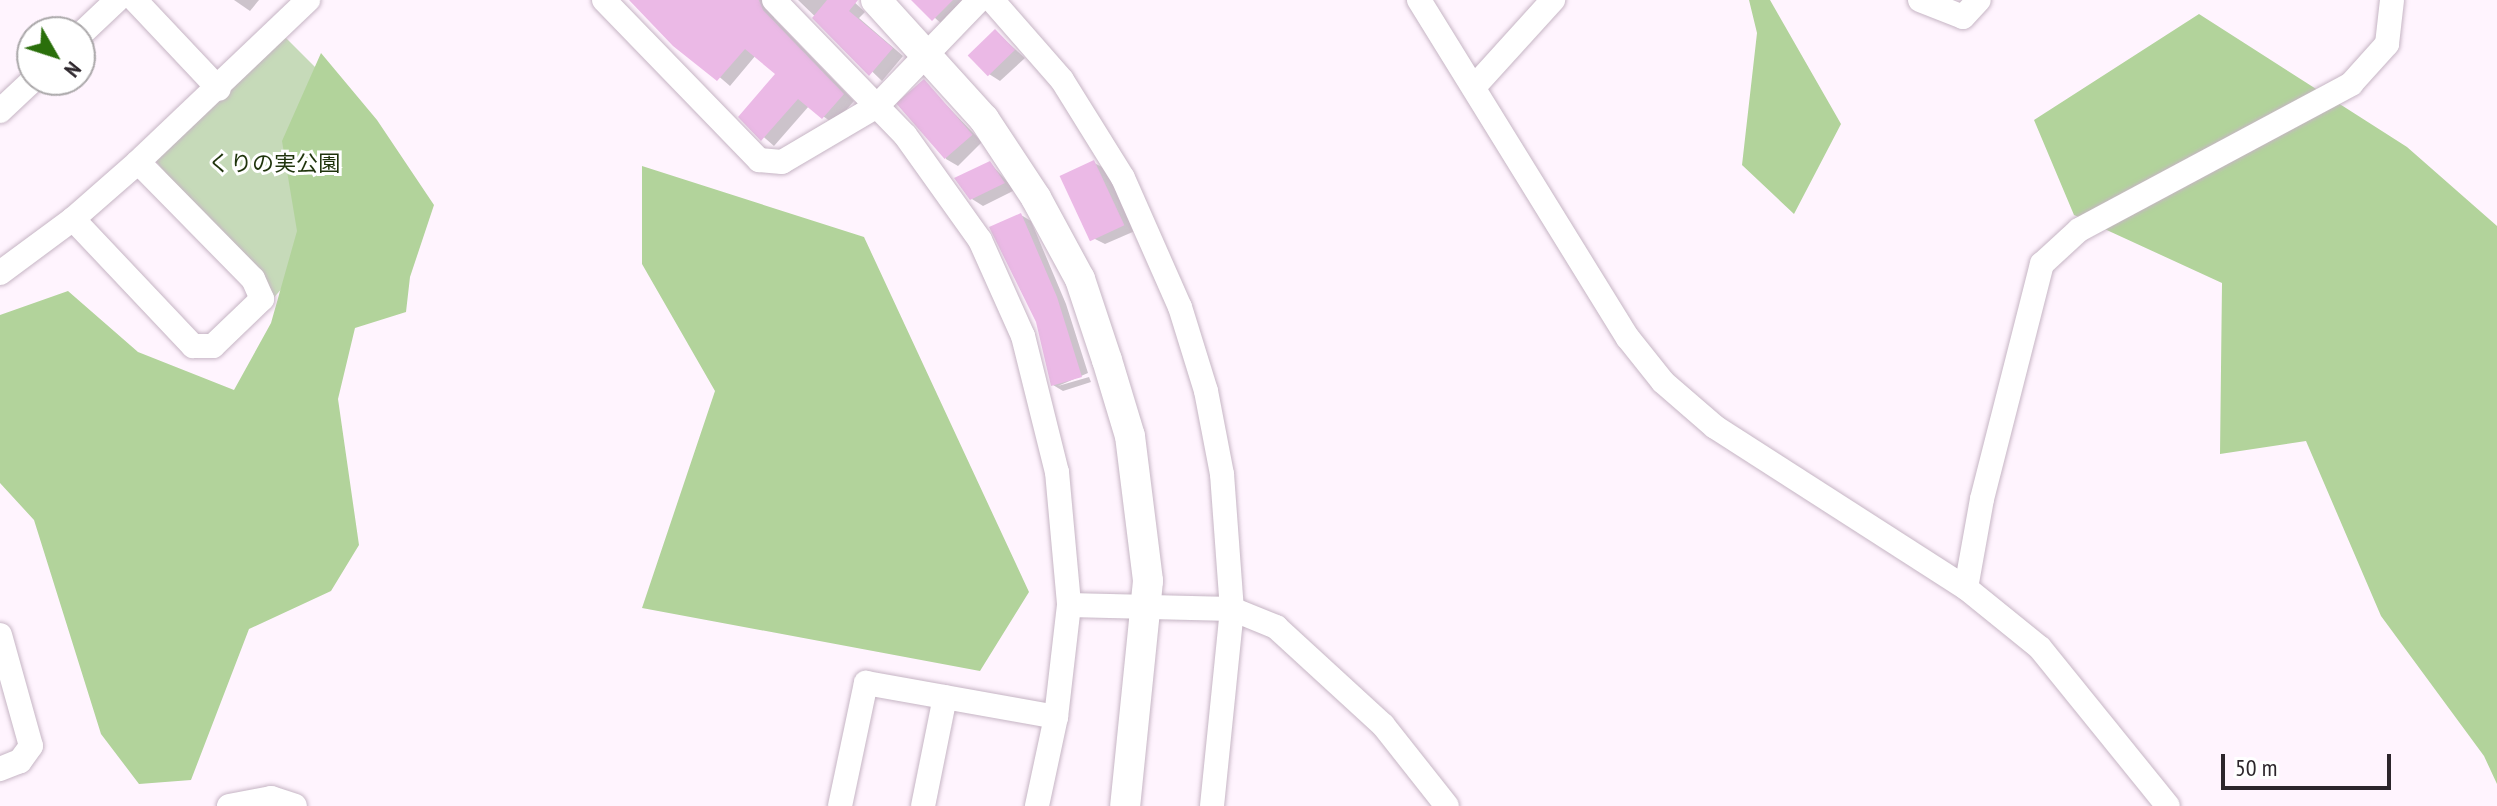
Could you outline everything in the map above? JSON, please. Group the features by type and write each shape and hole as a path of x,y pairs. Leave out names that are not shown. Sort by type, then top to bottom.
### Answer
{"street":[{"path":"96,20 117,0"},
{"path":"135,0 219,89"},
{"path":"1,271 73,219 138,162 219,89 308,0"},
{"path":"604,0 759,160 782,162 877,106 979,0"},
{"path":"774,0 905,135 980,240 1023,336 1057,472 1069,605 1056,717 1037,806"},
{"path":"876,0 984,119 1080,279 1130,436 1148,581 1125,806"},
{"path":"992,0 1062,80 1123,178 1180,307 1206,391 1222,474 1232,609 1212,806"},
{"path":"1419,0 1628,338 1663,382 1715,427 1966,588 2040,648 2168,806"},
{"path":"1474,87 1553,0"},
{"path":"1920,0 1963,17 1979,0"},
{"path":"1966,588 1982,499 2042,264 2079,230 2351,84 2387,44 2392,0"},
{"path":"0,111 16,96"},
{"path":"73,219 193,346 213,346 262,299 253,279 138,162"},
{"path":"1069,605 1232,609 1276,627 1383,725 1447,806"},
{"path":"0,635 31,746 20,761 0,769"},
{"path":"840,806 866,683 1056,717"},
{"path":"923,806 945,697"},
{"path":"229,806 271,798 295,806"}],"green space":[{"path":"1749,0 1770,0 1841,124 1794,214 1742,165 1757,33"},
{"path":"2199,14 2407,147 2497,226 2497,784 2484,756 2381,616 2306,441 2220,454 2222,283 2074,215 2034,120"},
{"name":"くりの実公園","path":"282,34 350,102 391,163 271,301 154,159"},
{"path":"321,53 377,120 434,205 410,277 406,312 355,328 338,399 359,545 331,591 249,629 191,780 139,784 101,734 34,520 0,483 0,315 68,291 138,352 234,390 271,323 297,231 282,141"},
{"path":"642,166 864,237 1029,592 980,671 642,608 715,391 642,264"}],"building":[{"path":"629,0 759,0 763,10 844,94 822,119 798,99 761,141 738,117 775,74 745,49 717,81 673,46"},
{"path":"827,0 858,0 849,11 893,48 869,76 812,18"},
{"path":"911,0 953,0 932,21"},
{"path":"995,29 1015,50 988,76 968,55"},
{"path":"924,79 973,135 945,159 896,103"},
{"path":"1094,160 1124,225 1090,241 1060,176"},
{"path":"990,161 1005,183 970,200 954,178"},
{"path":"1021,213 1057,297 1082,377 1051,386 1036,322 989,227"}]}
